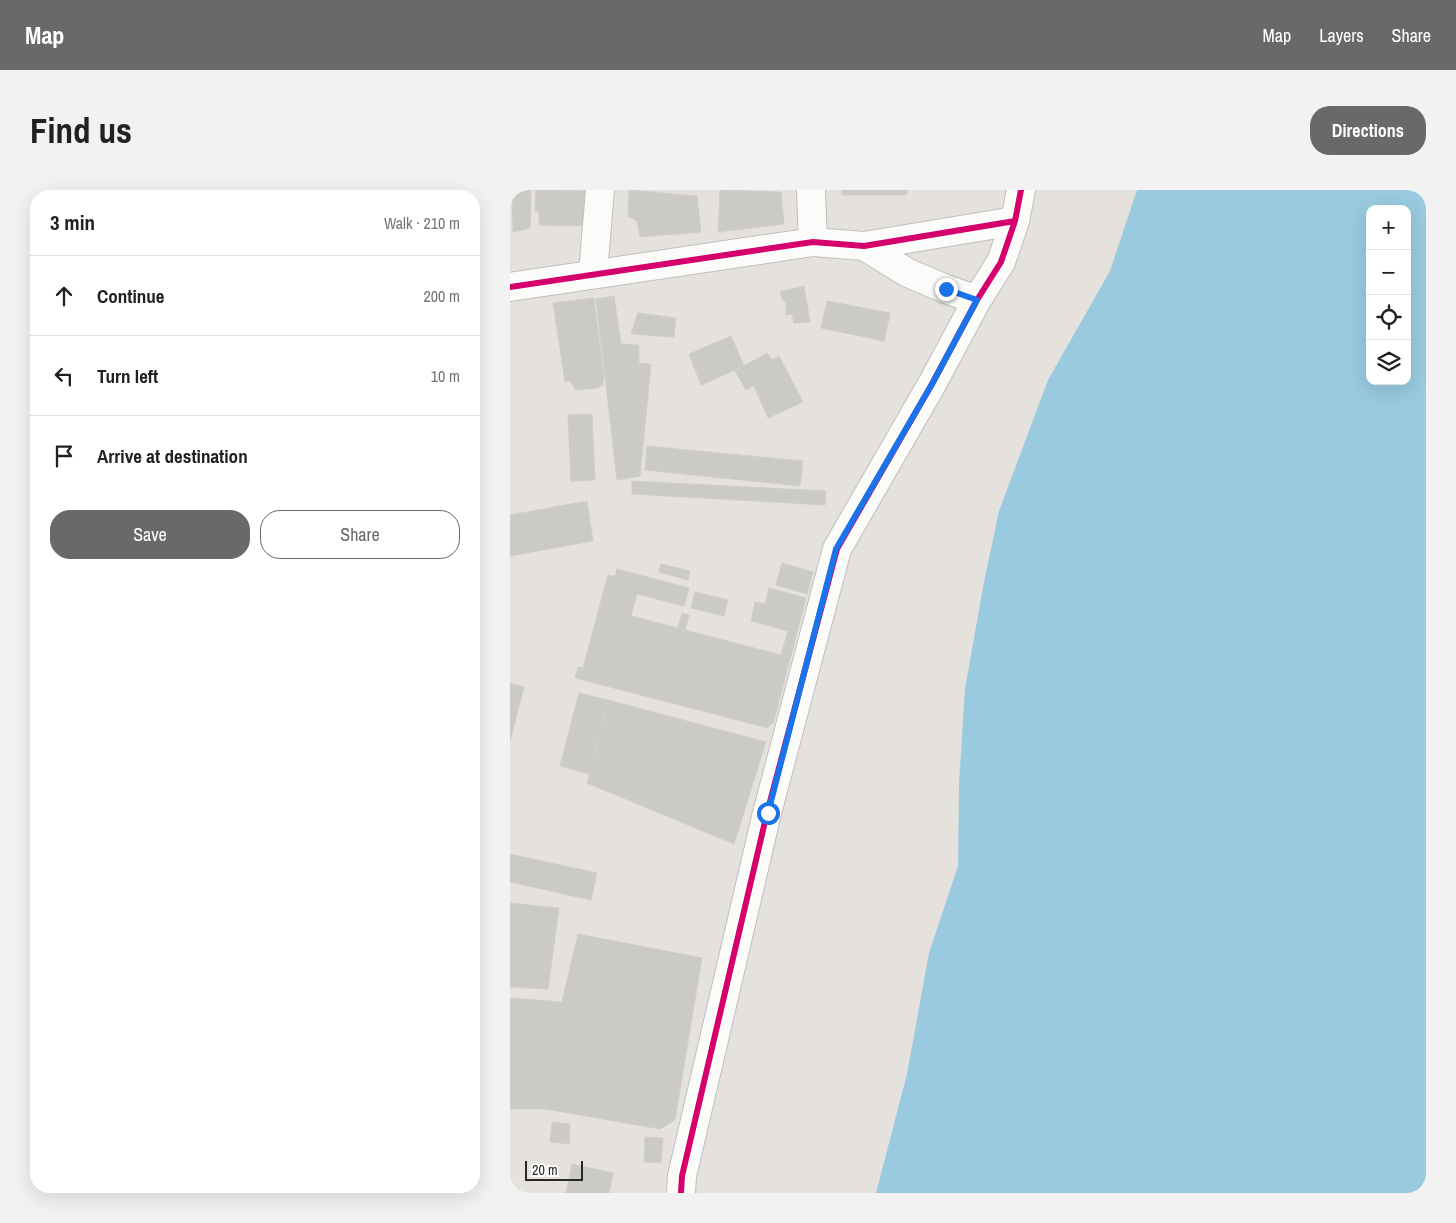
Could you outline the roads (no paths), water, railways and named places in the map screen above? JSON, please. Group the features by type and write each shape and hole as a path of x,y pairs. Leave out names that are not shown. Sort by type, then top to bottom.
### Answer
{"street":[{"path":"593,273 600,190"},
{"path":"811,190 813,242"},
{"path":"680,1193 682,1176 768,813 836,549 1000,262 1015,221 1021,190"},
{"path":"510,287 593,273 813,242 864,246 1015,221"},
{"path":"864,246 908,273 977,300"}],"water":[{"path":"1137,190 1426,190 1426,1193 876,1193 907,1074 929,953 958,866 959,784 965,689 999,511 1048,380 1110,271"}]}
